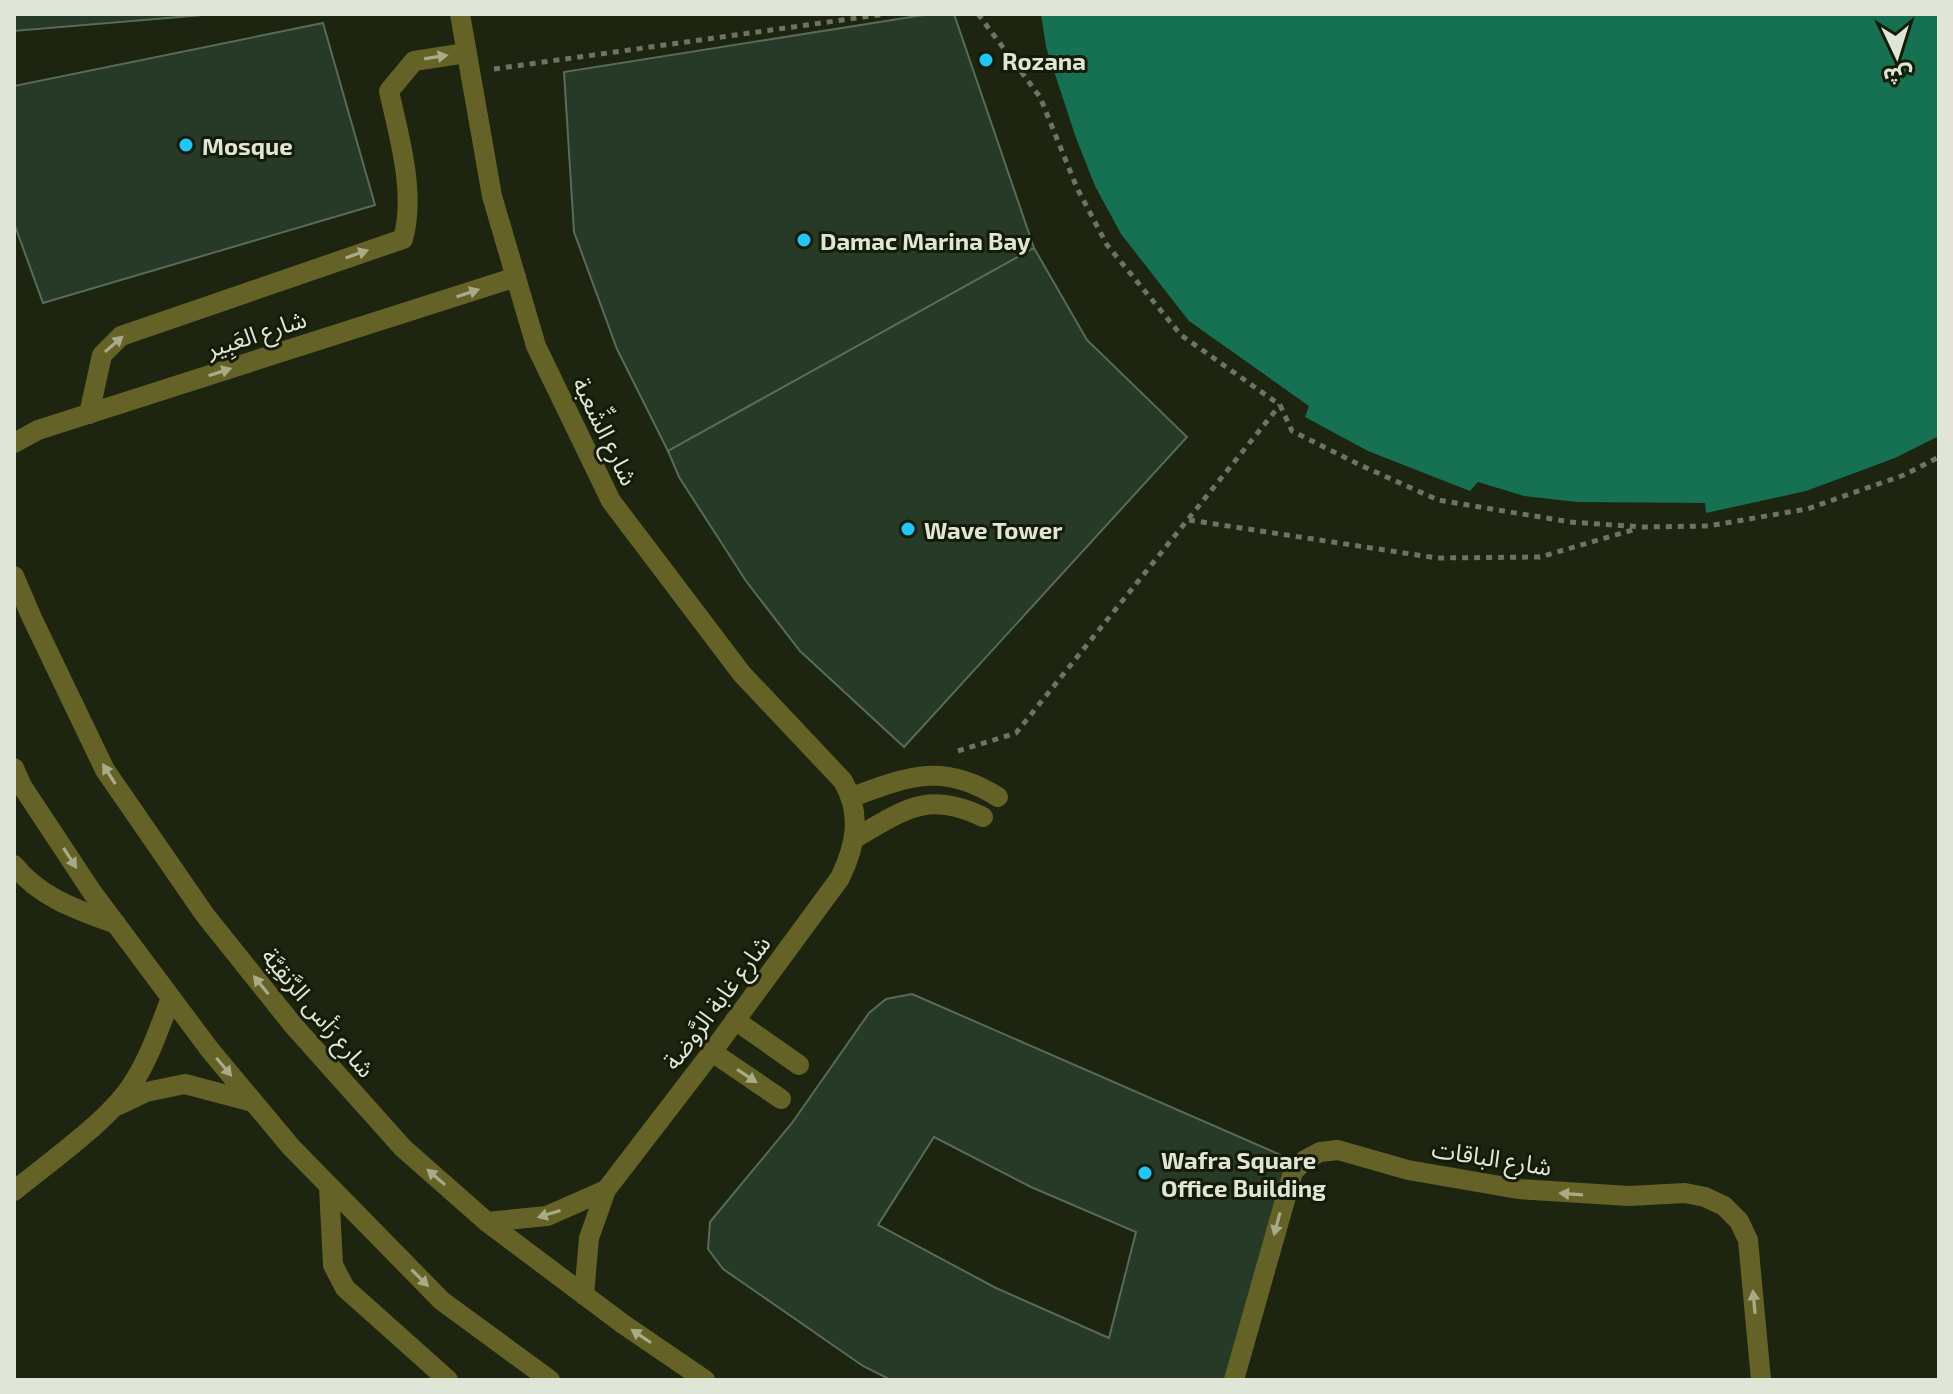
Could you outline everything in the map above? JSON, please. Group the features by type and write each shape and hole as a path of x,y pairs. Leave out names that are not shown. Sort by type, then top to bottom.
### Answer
{"street":[{"name":"شارع الشِّعبة","path":"460,14 492,196 536,346 611,501 742,674 827,762 852,797"},
{"path":"89,414 102,355 121,336 403,239 408,220 404,171 389,91 414,61 468,63"},
{"name":"شارع العَبِير","path":"14,443 38,430 516,277"},
{"name":"شارع رَأس الرَّنقِيَّة","path":"14,576 105,770 205,915 293,1025 403,1148 487,1222 705,1380"},
{"path":"14,768 22,786 92,892 171,998 291,1147 442,1301 550,1380"},
{"path":"852,797 897,780 939,774 980,785 998,797"},
{"name":"شارع غابة الرَّوضة","path":"584,1295 589,1238 606,1190 840,878 850,859 855,838 856,817 852,797"},
{"path":"855,838 914,806 938,803 961,807 983,817"},
{"path":"14,865 25,879 60,904 116,924"},
{"path":"14,1191 115,1106 133,1083 155,1040 171,998"},
{"path":"735,1020 799,1065"},
{"path":"712,1052 781,1099"},
{"path":"115,1106 146,1092 185,1084 253,1102"},
{"name":"شارع الباقات","path":"1234,1380 1293,1172 1305,1160 1320,1152 1338,1150 1408,1170 1504,1187 1629,1196 1685,1193 1705,1197 1724,1206 1739,1221 1748,1240 1761,1380"},
{"path":"329,1187 333,1265 345,1288 448,1380"},
{"name":"شارع غابة الرَّوضة","path":"487,1222 547,1216 606,1190"}],"path":[{"path":"468,63 885,14"},
{"path":"978,14 1040,97 1077,188 1107,245 1181,335 1280,405 1292,431 1438,500 1570,522 1643,527 1708,526 1807,509 1904,475 1939,457"},
{"path":"951,753 1016,733 1280,405"},
{"path":"1188,520 1437,558 1540,557 1643,527"}],"shaded area":[{"path":"1041,14 1939,14 1939,436 1895,458 1806,491 1706,513 1705,503 1577,502 1524,496 1478,482 1470,491 1368,451 1305,417 1309,406 1189,321 1121,234 1095,186 1076,138 1046,47"}],"building":[{"path":"14,14 215,14 14,31"},
{"name":"Damac Marina Bay","path":"930,14 954,14 1034,248 668,451 617,349 574,232 564,72"},
{"name":"Mosque","path":"323,23 375,205 43,303 14,223 14,86"},
{"name":"Wave Tower","path":"1034,248 1087,340 1187,437 904,747 800,651 746,581 679,477 668,451"},
{"name":"Wafra Square Office Building","path":"912,994 1290,1159 1230,1380 891,1380 863,1366 723,1269 708,1249 710,1222 792,1123 869,1013 886,999","holes":["934,1137 1031,1187 1136,1232 1109,1338 996,1288 878,1225"]}],"place":[{"name":"Rozana","path":"986,60"},
{"name":"Mosque","path":"186,145"},
{"name":"Damac Marina Bay","path":"804,240"},
{"name":"Wave Tower","path":"908,529"},
{"name":"Wafra Square Office Building","path":"1145,1173"}]}
